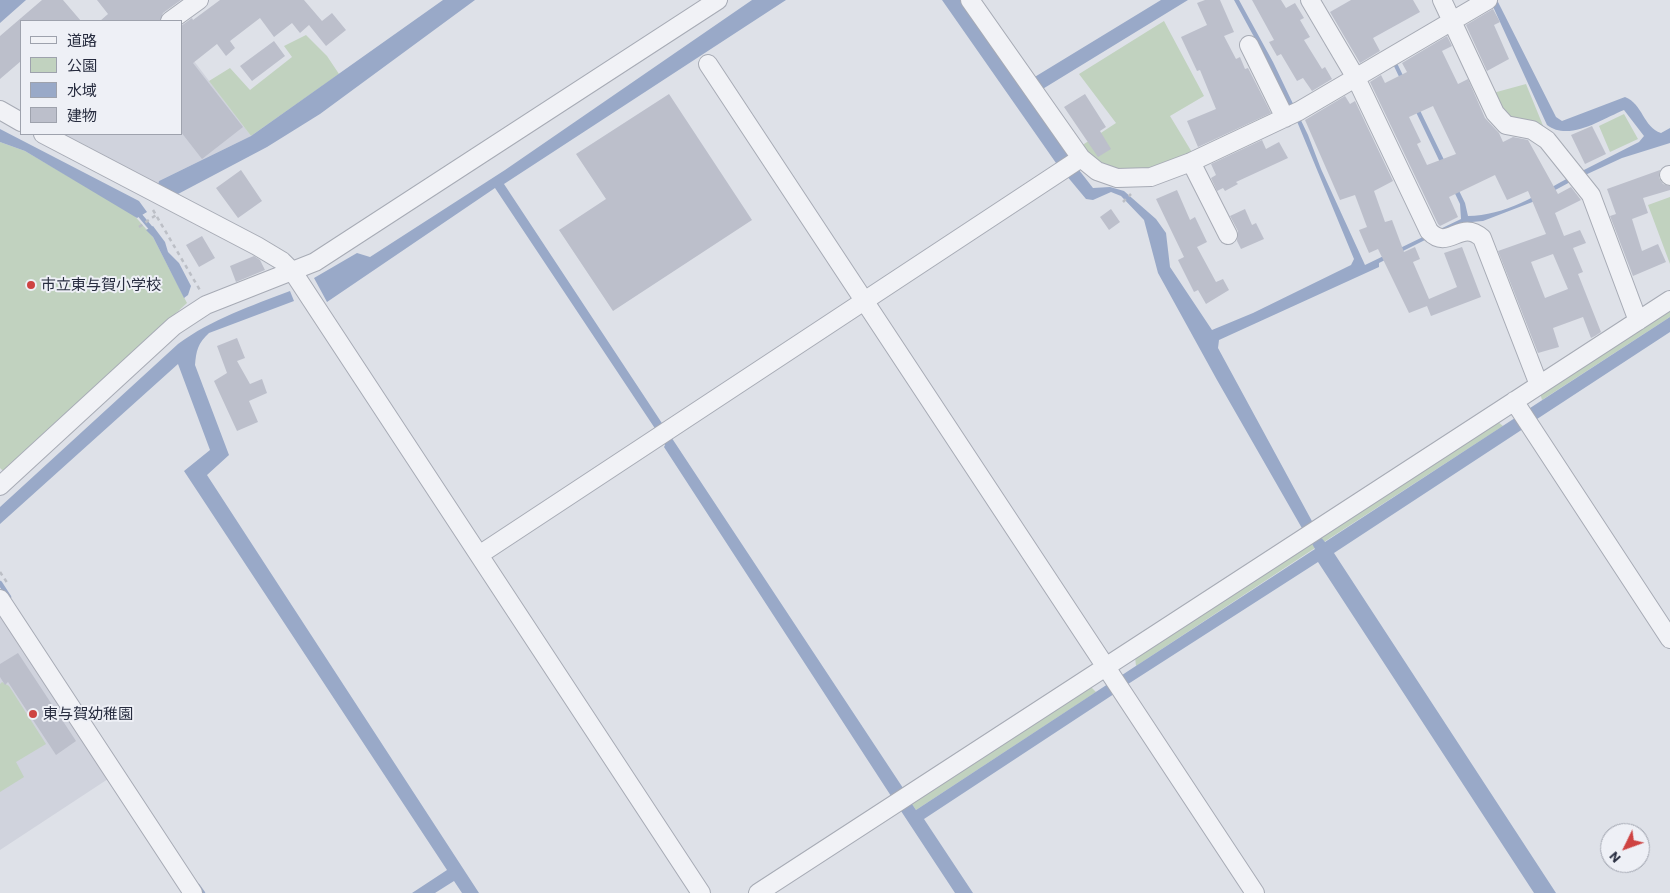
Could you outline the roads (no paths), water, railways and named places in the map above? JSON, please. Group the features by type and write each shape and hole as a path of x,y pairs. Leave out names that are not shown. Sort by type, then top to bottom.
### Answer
{"street":[{"path":"171,20 199,0"},
{"path":"0,486 174,326 206,305 293,272 338,248 718,0"},
{"path":"970,0 1071,164 1117,178 1151,177 1191,162 1292,115 1487,0"},
{"path":"1310,0 1356,78 1429,232 1436,238 1444,239 1466,230 1475,232 1482,238 1539,385"},
{"path":"1442,0 1495,112 1506,125 1532,130 1547,140 1591,195 1638,320"},
{"path":"1250,45 1292,115"},
{"path":"708,64 1255,893"},
{"path":"0,110 20,121"},
{"path":"45,135 265,251 282,261 293,272 701,893"},
{"path":"1191,162 1228,234"},
{"path":"479,555 1071,164"},
{"path":"758,893 912,793 1114,678 1522,413 1539,385 1670,300"},
{"path":"1522,413 1670,639"},
{"path":"0,599 193,893"}],"water":[{"path":"0,0 26,0 0,23"},
{"path":"443,0 475,0 320,114 267,147 178,194 158,185 159,181 251,136"},
{"path":"752,0 786,0 504,184 903,788 891,796 664,447 665,445 654,427 495,188 327,302 314,278 357,253 370,257 505,170"},
{"path":"942,0 960,0 1068,152 1067,160 1079,170 1093,188 1110,187 1124,191 1156,219 1166,233 1170,267 1212,330 1253,313 1351,265 1354,259 1296,119 1234,0 1239,0 1273,62 1308,135 1321,169 1365,265 1427,235 1429,238 1379,263 1379,267 1219,340 1218,348 1313,523 1303,530 1158,273 1144,220 1121,196 1111,192 1093,200 1086,199 1056,163"},
{"path":"1161,0 1188,0 1041,90 1033,78"},
{"path":"1490,0 1497,0 1556,117 1562,121 1625,97 1636,105 1646,121 1655,130 1661,133 1670,128 1670,143 1622,158 1583,176 1580,172 1639,142 1644,136 1624,110 1575,130 1556,130 1547,125"},
{"path":"1395,59 1465,203 1468,216 1481,215 1508,208 1534,197 1570,177 1572,181 1535,201 1483,221 1460,223 1437,234 1436,231 1461,219 1460,204 1392,62"},
{"path":"0,129 139,201 147,212 137,218 25,151 0,142"},
{"path":"153,226 165,242 168,252 179,263 191,286 188,295 184,298 153,237 146,230"},
{"path":"290,291 294,301 209,333 202,340 198,348 195,365 229,455 207,475 479,893 462,893 454,881 435,893 412,893 447,870 184,471 210,450 178,364 0,524 0,507 178,344 218,320"},
{"path":"1670,317 1670,332 1534,421 1527,410"},
{"path":"1518,416 1526,427 1334,553 1556,893 1534,893 1318,562 1125,686 1119,677 1315,549 1311,542 1320,536 1325,542"},
{"path":"1111,682 1117,692 924,819 973,893 955,893 901,811 912,804 916,810"}],"waterway":[{"path":"138,213 154,232"},
{"path":"0,583 9,597"},
{"path":"198,886 203,893"}],"place":[{"name":"市立東与賀小学校","path":"31,285"},
{"name":"東与賀幼稚園","path":"33,714"}]}
